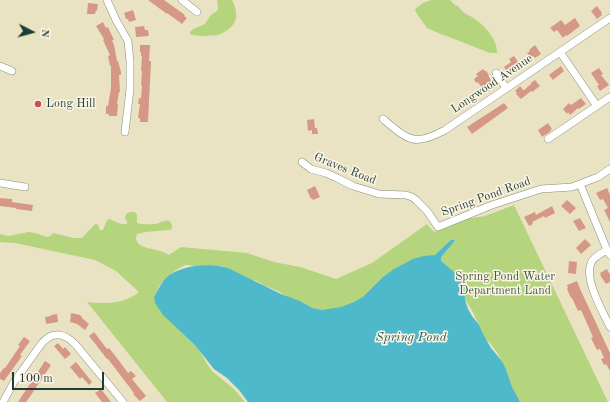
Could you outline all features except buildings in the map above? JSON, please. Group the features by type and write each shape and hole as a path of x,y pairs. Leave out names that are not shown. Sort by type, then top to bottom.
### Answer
{"street":[{"path":"107,0 128,41 130,76 125,132"},
{"path":"182,0 198,12"},
{"name":"Longwood Avenue","path":"383,119 399,132 413,140 434,136 610,18"},
{"path":"560,52 597,106"},
{"path":"0,66 12,71"},
{"path":"496,73 506,88"},
{"path":"548,139 610,97"},
{"name":"Graves Road","path":"302,162 311,169 332,176 353,186 380,194 406,195 412,197 427,211 438,226"},
{"name":"Spring Pond Road","path":"438,226 492,205 541,189 572,187 598,177 610,169"},
{"path":"0,183 25,187"},
{"path":"580,184 609,252 594,259 589,268 589,276 596,298 610,327"},
{"path":"3,402 14,382 42,343 46,338 56,335 66,337 75,344 123,402"}],"green space":[{"path":"217,0 232,0 236,16 232,25 218,35 196,36 190,34 193,29 205,24 210,16 217,11"},
{"path":"431,0 450,0 463,12 479,22 487,29 493,38 497,48 497,53 490,53 427,28 415,11 416,8 423,3"},
{"name":"Spring Pond Water Department Land","path":"514,205 608,402 520,402 513,391 498,354 490,343 484,338 473,312 464,298 356,309 317,310 298,303 278,291 225,267 220,266 201,268 185,265 176,270 162,282 155,296 156,301 197,346 213,372 234,389 245,402 167,402 87,302 101,303 121,301 128,299 139,292 116,271 95,260 15,243 0,242 0,234 8,236 29,232 47,237 53,233 74,238 82,238 95,224 98,225 100,230 103,230 107,220 110,219 121,224 127,224 125,218 126,214 135,212 137,215 137,223 155,224 166,220 172,224 172,229 169,230 137,234 137,242 143,247 169,255 181,247 247,253 274,262 300,267 336,279 372,263 427,224 434,232 448,222 485,216"}],"water":[{"name":"Spring Pond","path":"451,240 455,240 441,257 441,261 462,279 468,309 479,325 491,348 505,367 512,387 520,402 248,402 239,390 227,378 214,369 194,344 163,315 155,303 154,297 166,278 179,270 206,265 230,269 312,308 322,310 341,307 363,297 383,277 394,269 413,259 435,255"}],"place":[{"name":"Long Hill","path":"38,104"}]}
